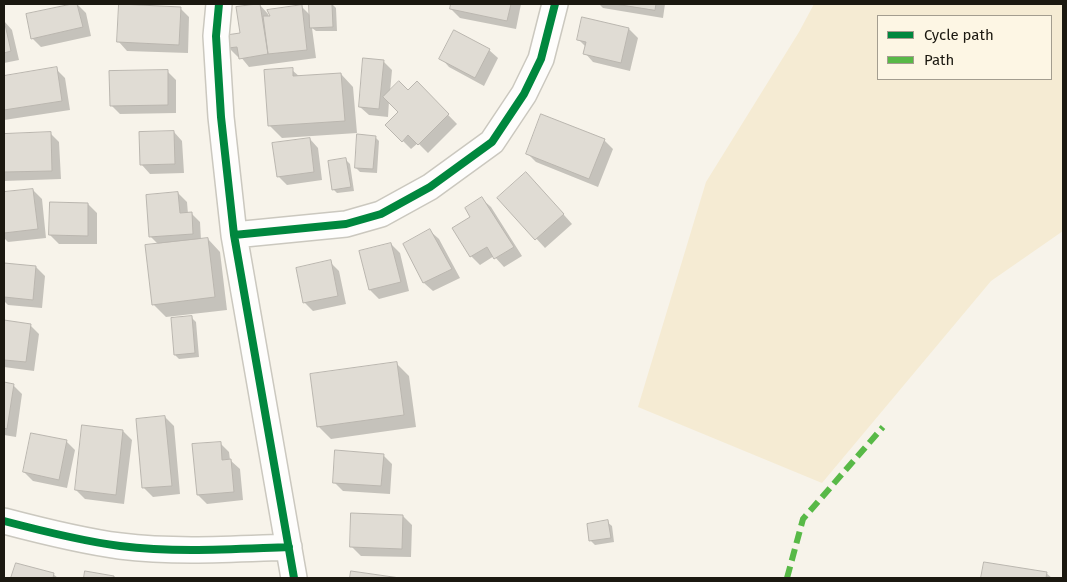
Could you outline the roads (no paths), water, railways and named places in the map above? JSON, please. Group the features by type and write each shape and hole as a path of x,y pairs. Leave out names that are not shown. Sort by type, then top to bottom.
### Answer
{"street":[{"path":"219,4 216,36 221,117 234,234 294,578"},
{"path":"234,234 346,224 381,214 430,187 492,142 519,102 541,59 555,4"},
{"path":"4,521 42,531 120,546 203,551 289,548"}]}
